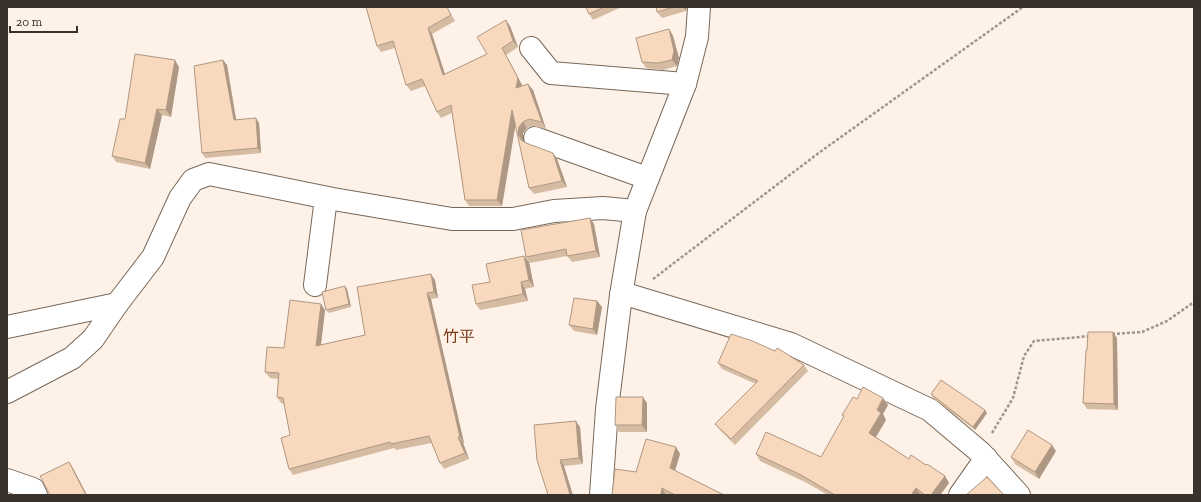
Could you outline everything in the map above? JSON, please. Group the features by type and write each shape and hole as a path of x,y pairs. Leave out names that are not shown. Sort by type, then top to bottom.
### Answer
{"street":[{"path":"601,495 607,409 626,295 635,211 685,84 697,37 699,7"},
{"path":"531,48 551,73 685,84"},
{"path":"535,138 648,178"},
{"path":"7,392 72,358 93,339 117,304 153,257 180,198 192,180 209,174 326,198 452,219 513,219 561,210 603,208 635,211"},
{"path":"315,285 326,198"},
{"path":"626,295 791,344 930,410 984,456 1019,495"},
{"path":"7,328 117,304"},
{"path":"960,495 984,456"},
{"path":"7,480 33,489 36,495"}],"path":[{"path":"626,295 675,262 820,152 1023,7"},
{"path":"1111,334 1142,332 1167,321 1194,302"},
{"path":"984,456 1013,398 1024,356 1034,341 1096,336"}],"building":[{"path":"366,7 447,7 451,15 428,28 443,75 487,54 477,37 506,20 513,41 502,48 518,78 516,88 528,84 542,122 529,119 523,122 519,127 518,134 521,140 526,143 553,153 562,181 529,188 512,110 497,200 465,200 451,105 437,112 422,79 406,85 393,41 377,46"},
{"path":"586,7 604,7 589,14"},
{"path":"656,7 674,7 657,12"},
{"path":"669,29 674,51 672,60 658,63 642,62 636,38"},
{"path":"135,54 175,60 166,110 157,109 145,163 112,156 120,119 125,119"},
{"path":"223,60 234,120 256,118 258,148 202,153 194,66"},
{"path":"590,218 596,251 567,256 566,249 526,257 521,230"},
{"path":"524,256 529,280 521,282 523,294 476,304 472,285 490,282 486,264"},
{"path":"431,274 434,292 427,293 460,437 458,437 465,453 440,463 429,436 391,444 390,442 289,469 281,438 290,435 283,398 277,397 279,373 265,372 267,347 284,348 290,300 321,304 316,346 365,335 357,287"},
{"path":"345,286 349,304 326,310 322,292"},
{"path":"574,298 597,301 593,329 569,325"},
{"path":"1088,332 1113,332 1114,404 1083,403"},
{"path":"731,334 750,340 775,351 777,348 804,365 731,439 715,424 758,381 718,363"},
{"path":"941,380 985,410 973,427 931,394"},
{"path":"863,387 883,398 877,410 881,413 869,433 909,459 911,455 945,476 931,495 925,495 916,488 911,495 835,495 801,475 756,454 766,432 821,457 844,416 842,415 853,397 857,399"},
{"path":"616,397 643,397 642,425 615,425"},
{"path":"576,421 579,458 560,460 570,495 548,495 537,460 534,425"},
{"path":"1028,430 1052,445 1035,472 1011,457"},
{"path":"646,439 676,447 670,468 724,495 675,495 662,488 661,495 612,495 615,469 636,472"},
{"path":"69,462 86,495 50,495 40,476"},
{"path":"987,477 1004,495 966,495"}],"district":[{"name":"竹平","path":"459,336"}]}
